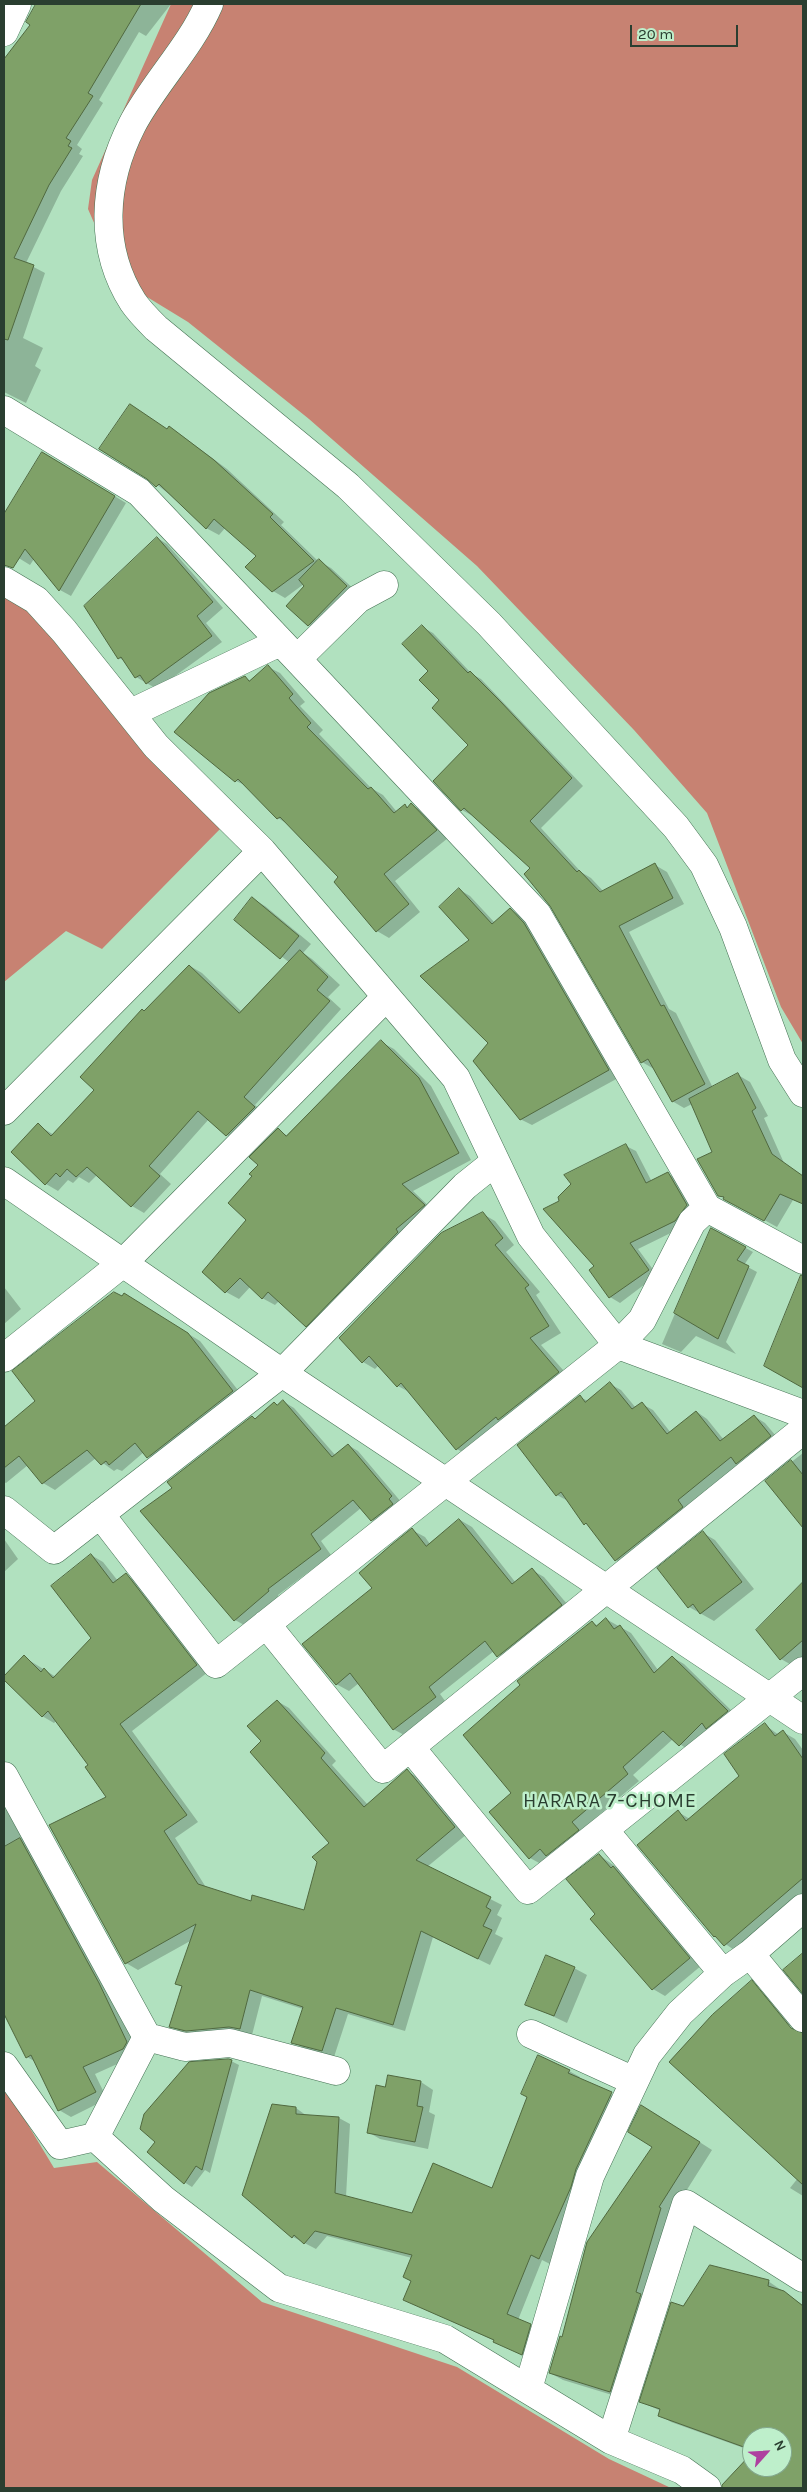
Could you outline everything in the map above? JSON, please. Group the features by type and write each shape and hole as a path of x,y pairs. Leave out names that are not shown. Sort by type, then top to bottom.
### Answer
{"street":[{"path":"4,32 17,4"},
{"path":"209,4 132,125 117,162 110,188 107,229 117,272 134,303 156,328 348,486 488,624 676,827 704,865 733,927 782,1060 803,1093"},
{"path":"4,410 139,492 289,651 536,914 707,1208 803,1260"},
{"path":"4,581 36,600 64,631 156,746 262,851 456,1078 531,1236 618,1345 803,1414"},
{"path":"131,713 289,651 358,599 384,585"},
{"path":"4,1111 262,851"},
{"path":"4,1358 123,1263 386,997"},
{"path":"4,1510 54,1550 282,1373 465,1186 495,1162"},
{"path":"4,1181 282,1373 446,1480 803,1720"},
{"path":"100,1514 216,1664 618,1345 642,1320 692,1222 707,1208"},
{"path":"266,1624 383,1769 803,1430"},
{"path":"410,1747 528,1890 803,1671"},
{"path":"4,1776 147,2037 184,2047 230,2043 336,2071"},
{"path":"604,1830 723,1973"},
{"path":"528,2389 590,2176 647,2055 680,2013 723,1973 750,1954 803,1908"},
{"path":"750,1954 803,2018"},
{"path":"531,2034 634,2081"},
{"path":"4,2066 60,2145 95,2136 147,2037"},
{"path":"95,2136 163,2199 278,2288 445,2339 612,2440 682,2470 707,2488"},
{"path":"612,2440 686,2204 803,2278"}],"shaded area":[{"path":"171,4 803,4 803,1044 781,1007 707,813 634,730 477,566 309,419 188,322 134,289 105,248 88,209 92,180"},
{"path":"4,592 26,606 222,827 102,949 66,931 4,982"},
{"path":"4,2085 54,2168 97,2162 262,2302 457,2367 609,2459 671,2488 4,2488"}],"building":[{"path":"36,4 141,4 88,93 93,96 66,138 71,141 68,146 72,148 49,185 14,258 34,265 8,340 4,339 4,59 30,25 26,22"},
{"path":"130,404 167,429 169,426 214,460 273,514 270,517 314,561 272,592 245,567 256,556 214,519 206,529 159,484 156,487 147,479 99,449"},
{"path":"42,452 115,496 59,591 25,549 13,568 4,565 4,514"},
{"path":"157,537 213,602 197,616 212,636 146,684 140,675 135,678 121,657 118,659 84,606"},
{"path":"319,559 347,586 308,626 286,606 304,586 299,580"},
{"path":"422,625 468,673 470,671 501,702 572,778 530,821 577,872 579,870 600,892 655,863 673,898 619,926 661,1006 664,1005 705,1084 672,1102 648,1059 641,1063 550,906 524,874 530,868 464,808 461,811 433,781 468,745 432,708 439,700 419,680 428,671 402,644"},
{"path":"268,665 293,694 289,698 311,723 307,727 368,789 371,787 394,813 405,804 407,808 411,803 437,830 384,874 409,904 376,932 334,882 338,877 280,817 277,819 238,779 235,782 174,732 209,693 245,676 249,681"},
{"path":"459,888 492,924 510,908 524,923 609,1070 520,1120 473,1061 488,1043 420,976 469,940 439,907"},
{"path":"252,897 299,936 280,959 234,920"},
{"path":"300,950 328,977 317,990 330,1001 244,1097 255,1107 226,1136 198,1111 149,1166 160,1176 131,1207 87,1167 76,1177 67,1169 60,1177 56,1173 45,1185 11,1152 38,1123 51,1136 94,1090 80,1077 142,1009 144,1011 189,965 239,1013"},
{"path":"381,1040 419,1078 459,1153 402,1184 425,1205 396,1229 398,1232 306,1327 268,1292 262,1299 240,1278 225,1293 202,1272 246,1220 228,1203 252,1176 249,1174 258,1165 249,1157 278,1128 286,1136"},
{"path":"738,1073 756,1108 752,1111 772,1154 803,1176 803,1204 780,1194 764,1221 723,1199 724,1197 718,1196 697,1159 712,1152 689,1099"},
{"path":"626,1144 646,1183 668,1172 687,1205 675,1221 630,1243 649,1270 609,1298 589,1270 594,1266 543,1209 559,1201 558,1197 571,1184 564,1175"},
{"path":"483,1212 503,1238 495,1245 529,1285 525,1288 549,1326 530,1338 559,1372 498,1420 496,1417 456,1450 401,1383 397,1387 369,1356 362,1363 339,1338 441,1233"},
{"path":"711,1228 746,1247 737,1260 749,1266 718,1339 674,1313"},
{"path":"801,1275 803,1276 803,1388 764,1366"},
{"path":"114,1292 122,1296 124,1293 188,1333 233,1391 147,1458 135,1443 109,1465 106,1461 101,1465 87,1450 42,1484 19,1456 4,1468 4,1427 35,1401 12,1371"},
{"path":"610,1382 632,1409 642,1402 667,1434 696,1411 720,1441 754,1415 771,1436 736,1464 731,1457 678,1500 683,1507 615,1561 586,1523 584,1525 561,1492 556,1496 517,1445 580,1395 585,1402"},
{"path":"283,1400 332,1457 348,1444 392,1496 389,1499 393,1504 371,1521 353,1500 311,1534 321,1549 268,1589 269,1591 234,1621 140,1511 172,1488 167,1482 252,1416 255,1419 274,1402 277,1405"},
{"path":"791,1460 803,1475 803,1528 765,1481"},
{"path":"459,1519 512,1584 532,1568 562,1605 497,1657 485,1641 429,1687 436,1697 393,1730 350,1673 336,1685 302,1644 372,1588 359,1573 412,1528 426,1546"},
{"path":"703,1531 742,1582 700,1614 693,1604 688,1608 657,1568"},
{"path":"91,1554 113,1583 126,1573 197,1665 120,1724 187,1815 164,1831 198,1884 251,1901 252,1895 304,1910 317,1862 312,1857 329,1843 250,1752 261,1741 247,1726 277,1700 325,1753 321,1758 364,1807 407,1769 455,1827 416,1860 491,1897 486,1907 491,1910 483,1926 492,1930 478,1959 421,1931 393,2025 336,2008 322,2051 291,2043 303,2007 250,1990 240,2029 229,2027 186,2031 169,2027 182,1986 175,1984 196,1924 125,1964 49,1825 106,1797 85,1767 88,1765 48,1711 42,1717 4,1680 4,1676 24,1655 41,1672 44,1668 53,1678 91,1638 51,1586"},
{"path":"803,1582 803,1640 780,1660 756,1630"},
{"path":"606,1618 614,1629 620,1625 654,1673 672,1656 728,1711 706,1729 702,1723 679,1746 663,1731 623,1767 628,1774 572,1822 579,1830 546,1856 540,1849 529,1859 489,1812 511,1793 463,1735 520,1685 517,1681 592,1621 596,1626"},
{"path":"765,1723 775,1736 783,1730 803,1759 803,1878 724,1946 714,1937 637,1845 678,1810 686,1821 739,1776 724,1754"},
{"path":"20,1838 99,1983 127,2042 123,2049 83,2067 96,2092 58,2111 31,2055 26,2058 4,2014 4,1847"},
{"path":"599,1854 611,1868 613,1866 690,1958 652,1990 590,1919 595,1914 566,1879"},
{"path":"803,1953 803,1994 783,1970"},
{"path":"546,1955 575,1967 554,2016 525,2005"},
{"path":"752,1980 791,2028 803,2033 803,2185 669,2062 712,2015"},
{"path":"538,2055 570,2070 568,2073 612,2092 576,2169 571,2187 539,2259 531,2255 507,2314 531,2324 522,2355 493,2342 494,2340 403,2300 411,2281 403,2277 412,2255 315,2231 304,2244 294,2235 292,2238 242,2195 272,2104 296,2107 296,2114 339,2117 335,2193 412,2213 433,2163 492,2188 527,2097 521,2094"},
{"path":"232,2060 202,2170 196,2166 184,2184 147,2152 155,2142 140,2129 144,2114 189,2062"},
{"path":"388,2075 421,2081 417,2106 423,2107 415,2142 367,2133 376,2085 385,2087"},
{"path":"641,2105 700,2142 659,2207 661,2208 636,2292 641,2294 610,2392 549,2373 560,2336 562,2337 587,2242 652,2147 628,2132"},
{"path":"710,2265 769,2280 768,2286 784,2291 803,2306 803,2488 722,2488 722,2485 742,2464 742,2477 792,2477 792,2427 742,2427 742,2446 658,2416 660,2409 639,2402 671,2302 683,2306"}],"district":[{"name":"HARARA 7-CHOME","path":"610,1801"}]}
